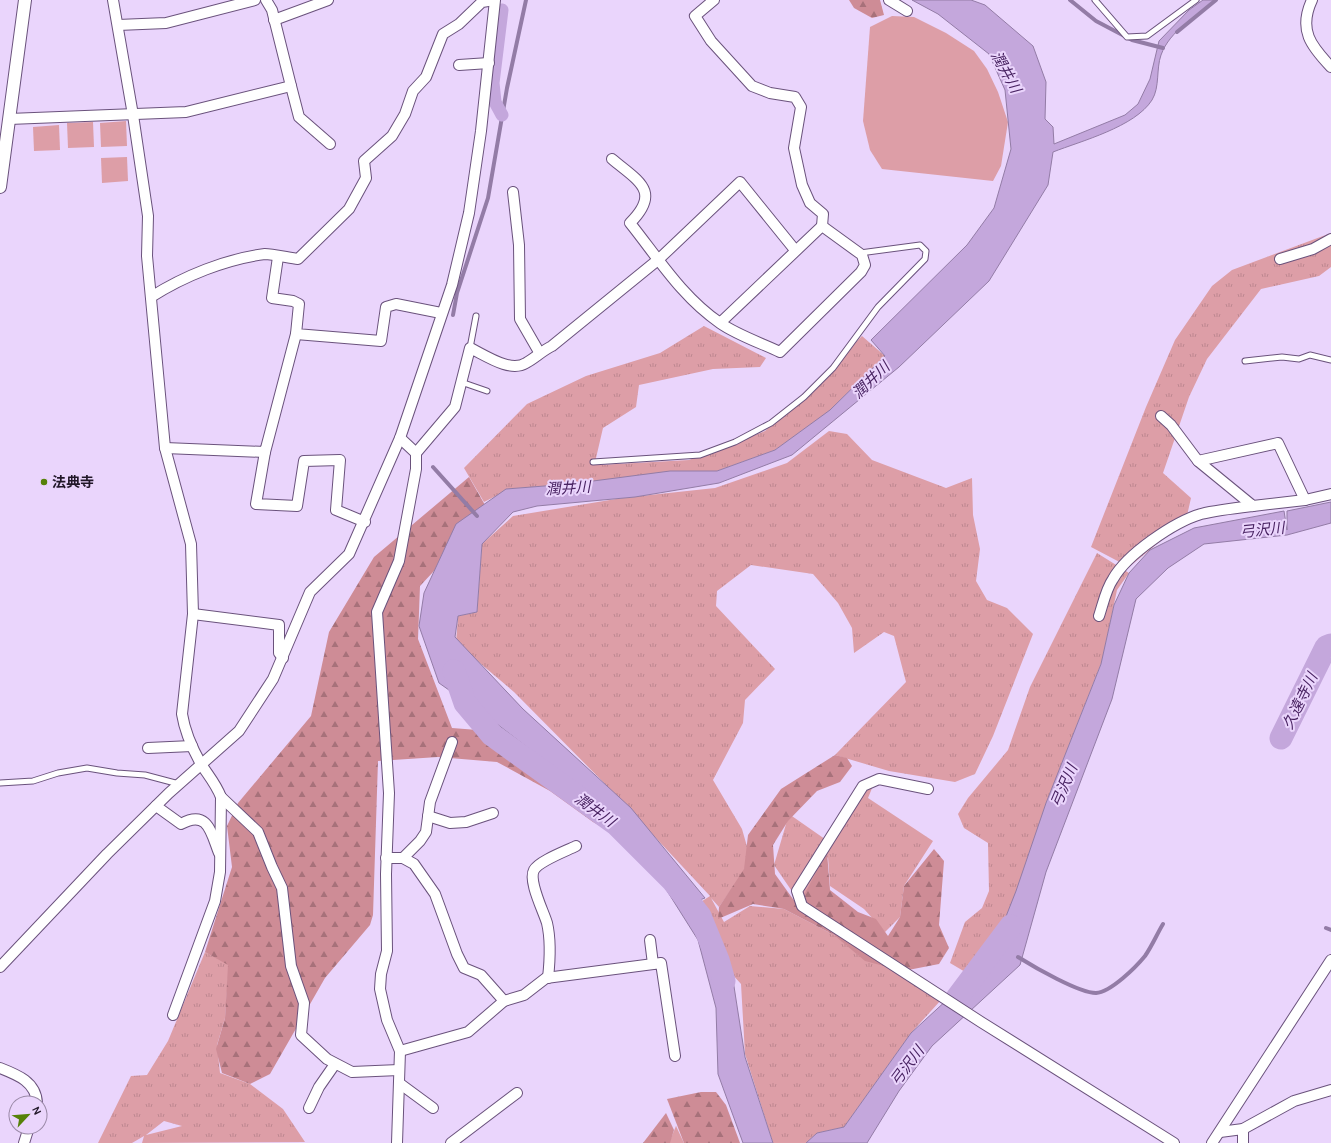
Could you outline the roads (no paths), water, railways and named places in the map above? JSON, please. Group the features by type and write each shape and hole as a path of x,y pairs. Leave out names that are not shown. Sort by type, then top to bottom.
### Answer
{"street":[{"path":"0,187 25,0"},
{"path":"112,0 118,25 148,216 147,256 165,448 191,544 194,614 182,714 184,731 202,764 218,787 221,796 221,858 215,901 173,1015"},
{"path":"118,25 166,23 255,0"},
{"path":"266,0 272,10 299,117 330,144"},
{"path":"274,20 328,0"},
{"path":"0,967 107,854 179,784 239,731 273,679 310,592 349,554 365,522 400,438 441,313 452,285 469,213 489,63 494,0 481,1 459,24 443,34 426,77 414,91 405,114 392,136 364,161 366,178 349,209 298,258 278,257 267,254 208,268 173,283 151,297"},
{"path":"714,0 695,16 711,41 752,86 770,93 795,97 801,108 794,148 805,191 810,202 822,214 822,226 795,250 720,323"},
{"path":"889,0 907,11"},
{"path":"1312,0 1307,10 1306,30 1314,50 1331,68"},
{"path":"459,66 489,63"},
{"path":"9,119 186,112 291,86"},
{"path":"612,160 642,185 645,196 642,211 630,223 659,259 665,270 690,299 720,323 780,352 862,272 865,265 862,255 822,226"},
{"path":"397,1143 400,1051 387,1020 380,989 381,974 387,951 386,858 389,793 377,612 399,561 416,469 416,453 455,407 470,348 511,367 524,364 540,352 552,346 659,259 740,182 795,250"},
{"path":"513,192 519,245 520,319 540,352"},
{"path":"1280,259 1313,249 1331,239"},
{"path":"278,257 272,298 294,301 299,304 296,334 265,452 256,504 297,506 304,461 340,460 336,510 365,522"},
{"path":"296,334 381,341 386,307 396,304 441,313"},
{"path":"1161,416 1171,424 1198,461 1253,506"},
{"path":"400,438 416,453"},
{"path":"1198,461 1278,442 1305,500"},
{"path":"165,448 265,452"},
{"path":"1099,616 1112,580 1122,565 1145,547 1186,520 1201,514 1305,500 1331,494"},
{"path":"194,614 279,625 279,653 283,658"},
{"path":"403,858 420,842 426,832 430,802 452,742"},
{"path":"148,748 192,746"},
{"path":"928,789 879,779 864,786 797,891 802,906 981,1022 1174,1143"},
{"path":"221,796 258,832 282,888 291,966 304,1003 301,1035 327,1059 352,1072 399,1070"},
{"path":"156,806 181,824 190,819 200,819 208,825 221,858"},
{"path":"428,816 450,823 466,822 493,813"},
{"path":"548,978 550,941 547,924 532,879 534,870 540,865 576,846"},
{"path":"386,858 403,858 414,864 435,894 457,954 464,968 481,974 504,1001"},
{"path":"650,940 653,964"},
{"path":"1212,1143 1331,960"},
{"path":"400,1051 468,1032 504,1001 524,995 548,978 661,963 675,1056"},
{"path":"310,1108 319,1087 335,1064"},
{"path":"0,1068 15,1074 30,1084 36,1095"},
{"path":"399,1083 433,1108"},
{"path":"1220,1132 1243,1129 1294,1101 1331,1090"},
{"path":"451,1143 517,1094"},
{"path":"1243,1129 1243,1143"}],"lane":[{"path":"1095,0 1127,37 1147,36 1196,0"},
{"path":"593,462 700,455 735,442 765,426 804,397 833,368 878,307 925,259 926,251 920,245 859,253"},
{"path":"470,348 476,316"},
{"path":"1245,361 1282,357 1299,359 1310,354 1331,360"},
{"path":"461,382 487,391"},
{"path":"0,783 33,780 58,773 87,768 117,773 145,774 179,784"}],"water":[{"path":"912,0 971,0 985,5 1033,46 1046,82 1045,119 1053,127 1054,144 1125,115 1138,104 1150,79 1159,41 1189,10 1203,0 1217,0 1177,31 1165,46 1161,55 1156,89 1152,100 1144,110 1133,118 1107,132 1053,152 1048,185 989,281 899,367 792,455 719,483 635,497 537,506 513,512 482,544 477,612 458,616 455,637 523,709 631,808 705,898 692,903 659,868 733,980 745,1057 773,1143 743,1143 718,1074 716,1008 698,940 623,821 493,721 439,683 419,626 424,593 456,524 506,489 570,484 670,471 717,471 775,450 830,410 885,356 871,340 967,245 994,208 1011,149 1005,90 989,54 938,14"},
{"path":"1331,502 1331,523 1287,535 1204,544 1168,568 1136,599 1112,699 1046,872 1020,965 932,1046 899,1091 867,1143 806,1143 817,1133 844,1127 911,1033 988,962 1016,891 1046,803 1101,664 1114,605 1129,573 1150,550 1194,528 1284,511 1287,530 1287,511"}],"waterway":[{"path":"453,315 457,293 488,198 507,88 526,0"},
{"path":"1070,0 1096,21 1132,40 1163,48"},
{"path":"1177,32 1216,0"},
{"path":"502,10 493,83 495,102 502,115"},
{"path":"433,467 477,516"},
{"name":"久遠寺川","path":"1281,738 1326,647 1331,645"},
{"name":"潤井川","path":"454,671 465,703 492,735 617,825 672,880 700,916 718,960 724,981"},
{"path":"1018,957 1045,973 1079,989 1088,992 1102,992 1116,984 1145,956 1163,924"},
{"name":"弓沢川","path":"957,998 1011,926"},
{"path":"1326,928 1331,930"}],"place":[{"name":"法典寺","path":"44,482"}]}
